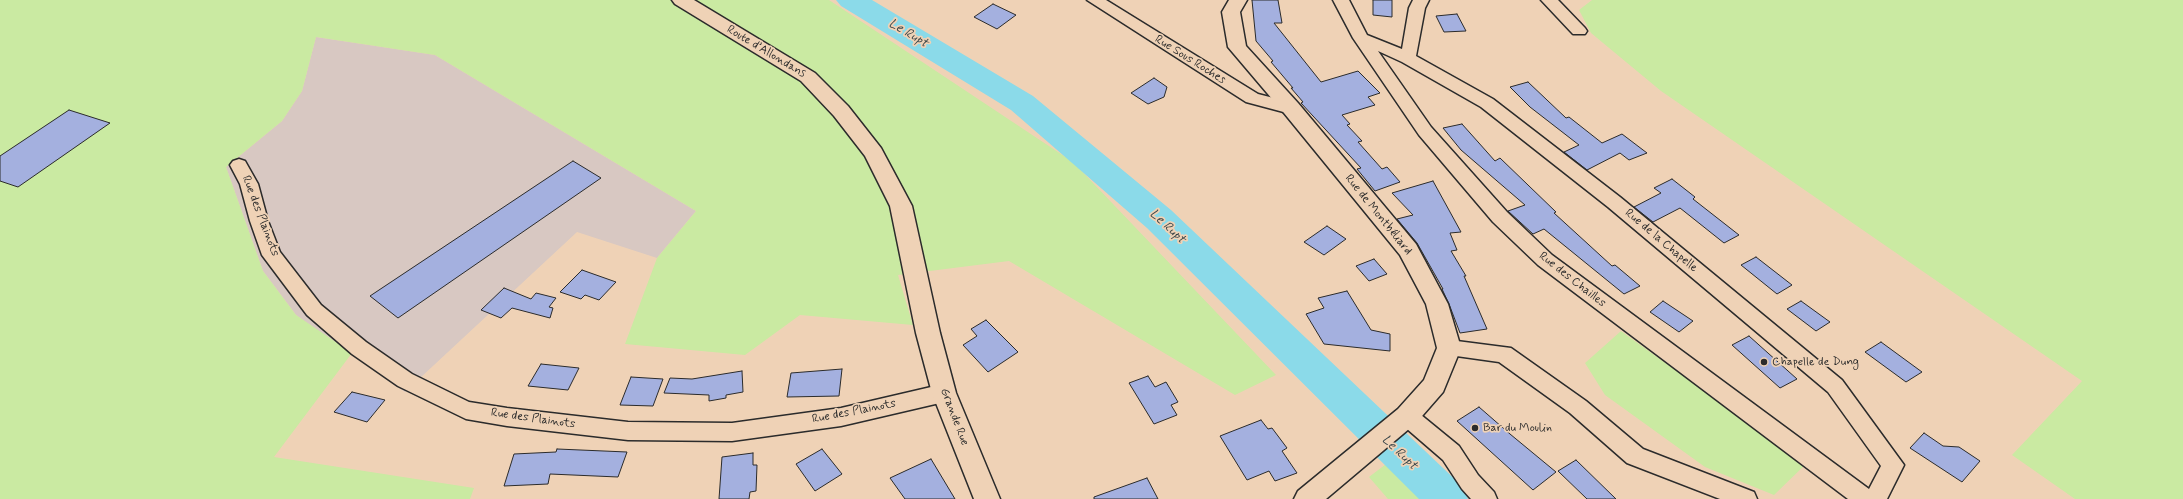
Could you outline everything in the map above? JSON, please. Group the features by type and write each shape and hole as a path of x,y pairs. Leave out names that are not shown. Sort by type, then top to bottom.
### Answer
{"main road":[{"name":"Route d’Allondans","path":"681,0 808,78 840,111 874,153 900,206 928,333"},
{"name":"Rue de Montbéliard","path":"1238,0 1231,12 1237,47 1291,108 1408,250 1437,304 1449,348"},
{"name":"Grande Rue","path":"928,333 944,393 987,499"},
{"path":"1307,499 1407,416 1434,385 1449,348"}],"street":[{"name":"Rue Sous Roches","path":"1095,0 1252,98 1291,108"},
{"name":"Rue des Chailles","path":"1341,0 1361,38 1425,131 1500,217 1545,260 1865,499"},
{"path":"1408,58 1417,8 1421,0"},
{"path":"1549,0 1579,31"},
{"name":"Rue de la Chapelle","path":"1361,38 1408,58 1487,103 1614,202 1835,386 1893,465 1875,499"},
{"name":"Rue des Plainots","path":"239,165 249,184 259,221 272,255 314,310 359,348 405,380 466,410 507,417 628,431 732,432 841,417 944,393"},
{"path":"1449,348 1504,354 1578,407 1635,456 1746,499"},
{"path":"1407,416 1451,453 1470,482 1486,499"}],"shaded area":[{"path":"316,37 435,55 696,211 657,258 577,232 405,392 296,315 263,271 226,167 282,121 302,91"}],"green space":[{"path":"0,0 829,0 1073,162 1276,375 1235,395 1009,261 898,275 913,325 800,315 745,355 625,344 657,258 696,211 435,55 316,37 302,91 282,121 226,167 263,271 296,315 352,353 274,457 474,488 470,499 0,499"},
{"path":"1592,0 2183,0 2183,499 2075,499 2012,455 2082,381 1661,91 1591,33 1579,10"},
{"path":"1621,331 1806,464 1774,495 1705,467 1605,395 1585,363"},
{"path":"1386,464 1425,499 1388,499 1369,477"}],"building":[{"path":"1252,0 1278,0 1282,23 1274,23 1321,82 1358,71 1380,93 1368,97 1375,105 1342,115 1350,124 1347,125 1362,141 1358,142 1382,169 1387,167 1400,182 1375,191 1357,169 1361,168 1301,103 1303,102 1291,88 1293,88 1271,62 1273,61 1256,41"},
{"path":"1373,0 1392,0 1392,17 1373,15"},
{"path":"993,4 1016,15 997,29 974,17"},
{"path":"1457,14 1466,31 1444,32 1436,16"},
{"path":"1154,78 1167,87 1164,97 1148,104 1131,93"},
{"path":"1528,82 1566,118 1569,117 1602,143 1622,134 1647,153 1629,160 1620,153 1587,170 1564,152 1579,145 1530,107 1510,87"},
{"path":"69,110 110,123 18,187 0,181 0,156"},
{"path":"1462,124 1495,161 1500,158 1556,212 1554,213 1612,266 1615,265 1640,286 1624,294 1544,229 1533,234 1508,211 1525,205 1461,150 1443,128"},
{"path":"573,161 601,178 398,318 370,296"},
{"path":"1672,179 1695,197 1693,199 1739,235 1724,243 1680,208 1653,222 1634,207 1661,193 1654,188"},
{"path":"1433,181 1461,232 1450,233 1457,250 1451,251 1466,276 1464,276 1487,329 1460,333 1443,289 1417,243 1397,219 1413,215 1392,193"},
{"path":"1327,226 1346,239 1324,255 1304,242"},
{"path":"1756,257 1792,285 1777,294 1741,265"},
{"path":"1374,259 1387,274 1369,281 1356,266"},
{"path":"582,270 616,282 599,300 585,295 581,299 560,292"},
{"path":"504,288 531,299 536,293 556,298 549,307 553,308 550,318 512,308 501,318 481,310"},
{"path":"1347,291 1371,330 1390,334 1390,351 1324,344 1306,314 1324,308 1318,298"},
{"path":"1663,301 1693,321 1679,332 1650,312"},
{"path":"1801,301 1830,322 1816,331 1787,309"},
{"path":"986,320 1018,352 988,372 963,345 977,336 971,329"},
{"name":"Chapelle de Dung","path":"1749,336 1797,379 1780,388 1732,345"},
{"path":"1881,342 1922,372 1906,382 1865,352"},
{"path":"541,364 579,368 568,390 528,386"},
{"path":"842,369 839,396 787,397 791,373"},
{"path":"742,371 743,392 726,395 726,398 709,401 709,395 664,393 670,378 692,379"},
{"path":"1148,376 1155,387 1166,382 1178,402 1171,405 1177,415 1154,424 1129,383"},
{"path":"631,377 663,379 653,406 620,405"},
{"path":"352,392 385,400 367,422 334,412"},
{"path":"1479,407 1556,472 1533,490 1457,421"},
{"path":"1261,420 1268,429 1272,428 1287,448 1282,451 1297,473 1275,481 1269,471 1247,480 1220,436"},
{"path":"1924,433 1943,446 1959,447 1980,461 1962,482 1910,448"},
{"path":"557,449 627,452 618,477 550,474 548,484 504,486 514,454 556,452"},
{"path":"822,449 842,474 815,491 796,464"},
{"path":"753,453 753,465 757,465 756,491 750,492 749,499 719,499 722,457"},
{"path":"931,459 955,499 905,499 890,478"},
{"path":"1576,460 1616,499 1587,499 1558,471"},
{"path":"1147,478 1158,499 1094,499 1094,497"}],"waterway":[{"name":"Le Rupt","path":"851,0 890,22 1022,103 1159,219 1447,499"}],"place":[{"name":"Chapelle de Dung","path":"1764,362"},
{"name":"Bar du Moulin","path":"1475,428"}]}
